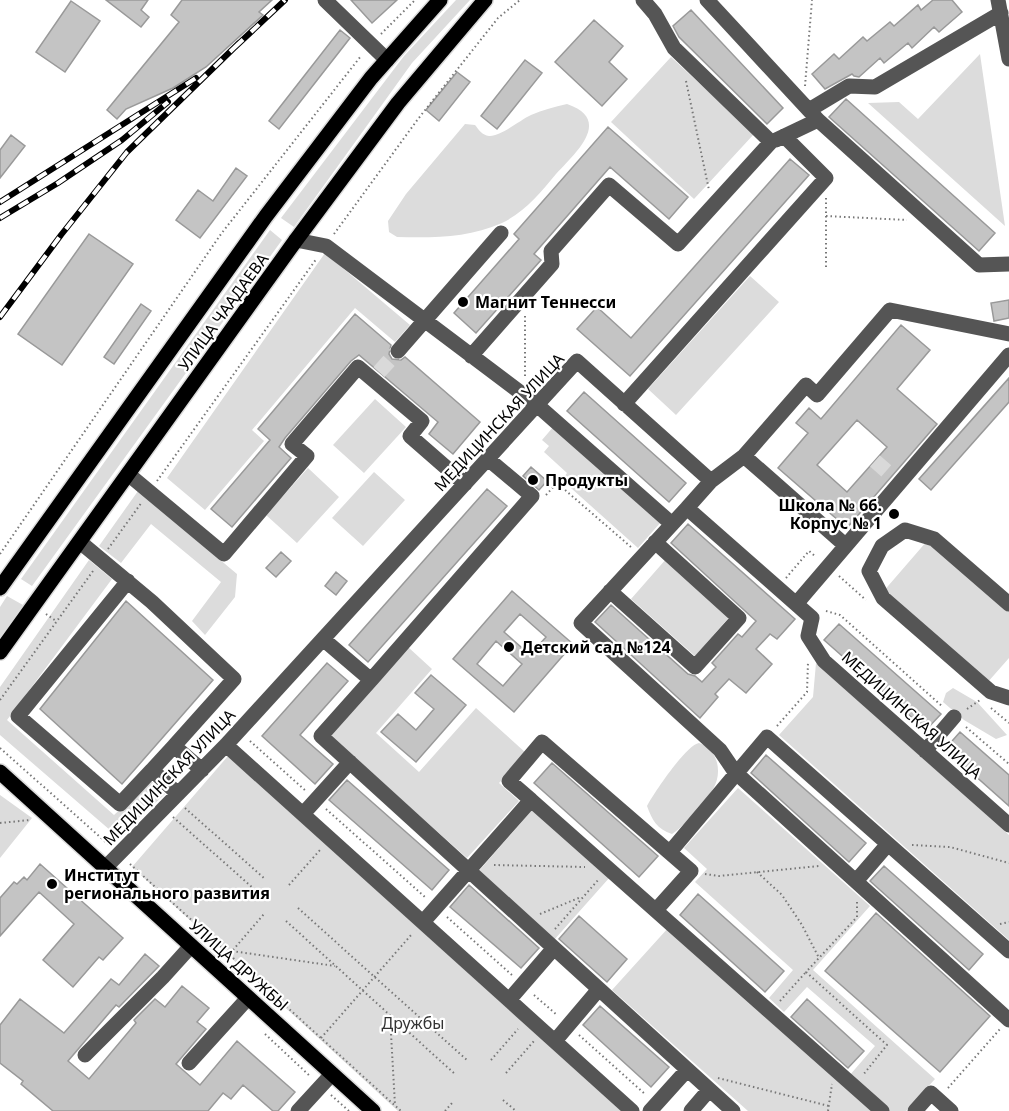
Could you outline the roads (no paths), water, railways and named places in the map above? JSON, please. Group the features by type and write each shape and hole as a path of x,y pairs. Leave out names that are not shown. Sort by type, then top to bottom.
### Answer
{"main road":[{"name":"УЛИЦА ЧААДАЕВА","path":"0,588 266,216 387,60 440,0"},
{"name":"УЛИЦА ЧААДАЕВА","path":"0,652 296,240 398,103 485,0"},
{"name":"УЛИЦА ДРУЖБЫ","path":"0,772 373,1111"}],"street":[{"path":"325,0 387,60"},
{"path":"624,404 826,178 674,48 655,14 643,0"},
{"path":"707,0 810,111 979,265 1009,264"},
{"path":"471,356 552,264 551,251 609,185 678,244 778,139 810,111 849,86 875,87 999,6 1009,59"},
{"path":"398,351 501,233"},
{"path":"296,240 326,246 531,401 672,524"},
{"path":"1009,334 890,310 818,395 806,385 744,456 711,481 581,623 720,750 735,772 1009,1019"},
{"path":"687,508 796,604 1009,355"},
{"name":"МЕДИЦИНСКАЯ УЛИЦА","path":"105,868 226,745 488,459 531,401 577,361 711,481"},
{"path":"128,474 224,554 307,456 292,444 358,367 376,375 422,421 410,436 465,484"},
{"path":"744,456 845,545"},
{"path":"488,459 532,496 321,736 470,867 524,921 733,1111"},
{"path":"1009,604 934,539 905,530 882,546 869,571 883,598 991,692 1009,698"},
{"path":"80,542 128,581 234,679 120,804 18,716 128,581"},
{"path":"610,591 696,667 739,618 655,542"},
{"name":"МЕДИЦИНСКАЯ УЛИЦА","path":"796,604 812,618 808,636 824,661 1009,825"},
{"path":"323,639 371,680"},
{"path":"925,751 954,717"},
{"path":"670,852 735,772 767,737 1009,951"},
{"path":"656,910 691,871 542,742 509,781 882,1111"},
{"path":"226,745 632,1111"},
{"path":"174,746 202,770"},
{"path":"303,814 350,762"},
{"path":"152,770 172,800"},
{"path":"423,922 531,800"},
{"path":"857,880 888,844"},
{"path":"509,1000 523,984 550,944"},
{"path":"85,1055 191,946"},
{"path":"555,1041 599,990"},
{"path":"189,1063 248,998"},
{"path":"653,1108 687,1070"},
{"path":"298,1111 332,1074"},
{"path":"691,1111 709,1090"},
{"path":"915,1111 931,1093 951,1111"}],"tunnel":[{"path":"379,372 398,351"},
{"path":"875,461 892,476"}],"railway":[{"path":"235,47 285,0"},
{"path":"0,317 127,152 239,43"},
{"path":"0,202 196,78"},
{"path":"0,218 122,140 168,102"}],"place":[{"name":"Магнит Теннесси","path":"463,302"},
{"name":"Продукты","path":"533,480"},
{"name":"Школа № 66. Корпус № 1","path":"894,514"},
{"name":"Детский сад №124","path":"509,647"},
{"name":"Институт регионального развития","path":"52,884"}],"park label":[{"name":"Дружбы","path":"413,1023"}]}
